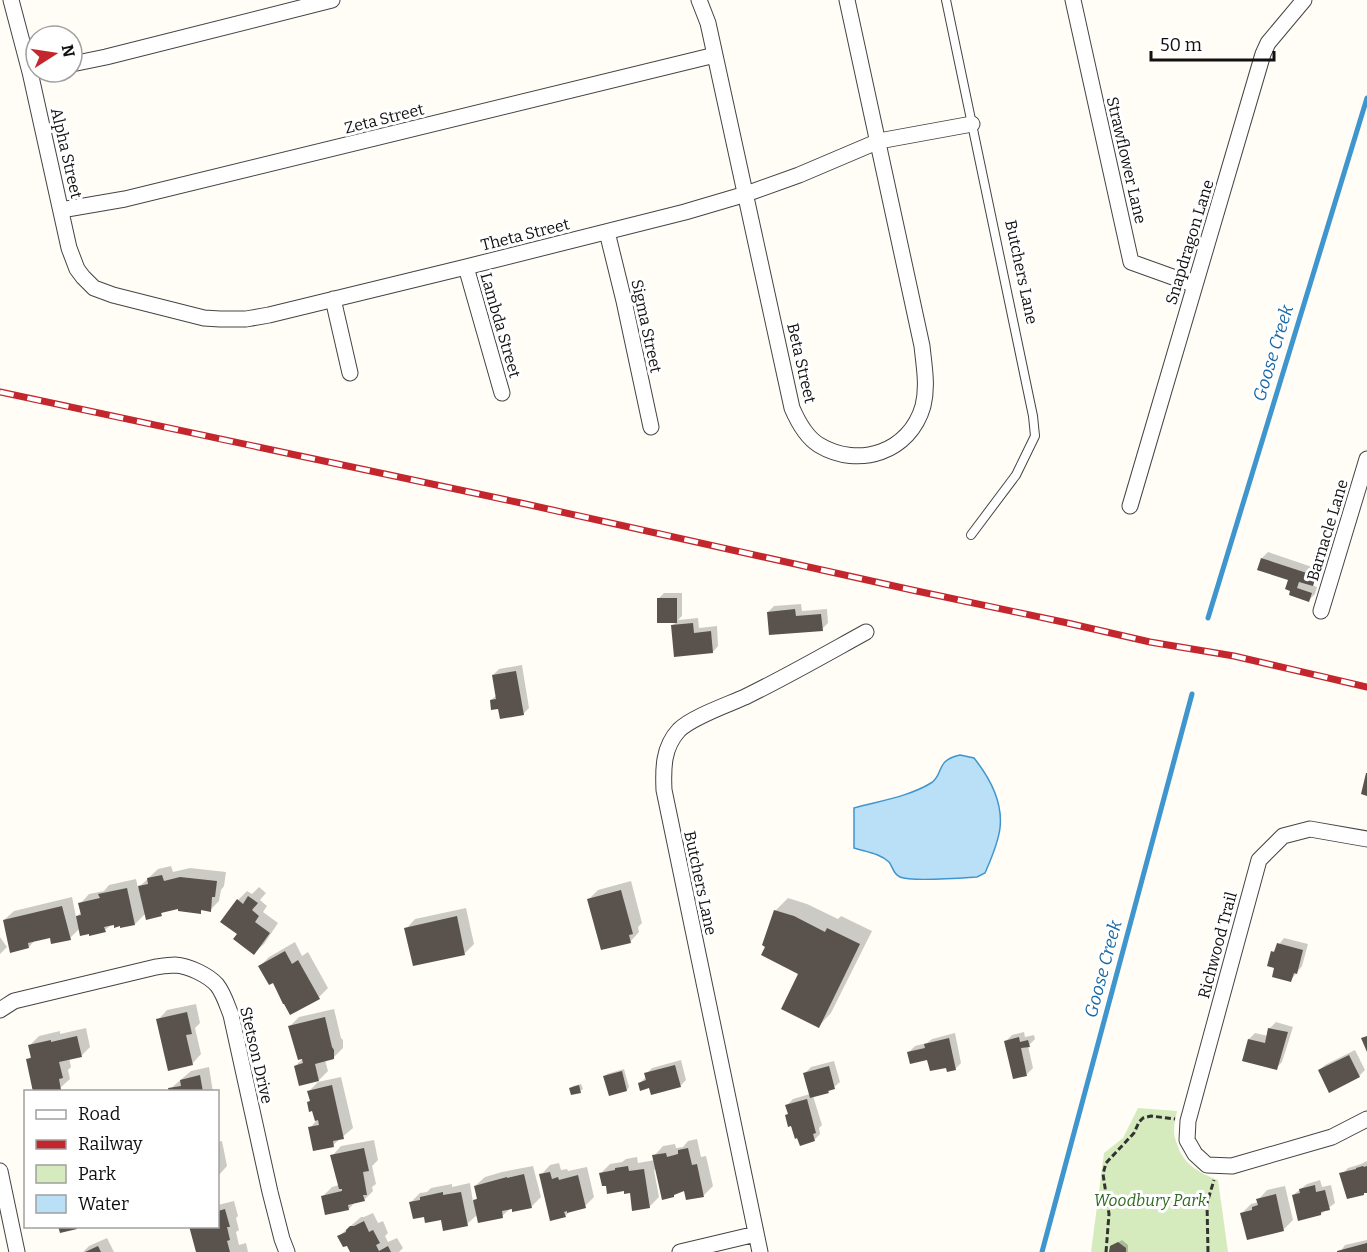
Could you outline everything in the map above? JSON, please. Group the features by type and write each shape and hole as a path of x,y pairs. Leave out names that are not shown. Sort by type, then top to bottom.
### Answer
{"street":[{"name":"Alpha Street","path":"12,0 24,41"},
{"path":"84,62 332,0"},
{"name":"Beta Street","path":"699,0 708,23 792,408 797,420 818,444 837,453 854,456 871,455 901,441 914,426 922,407 926,388 922,346 848,0"},
{"name":"Strawflower Lane","path":"1073,0 1131,262 1195,285"},
{"name":"Snapdragon Lane","path":"1130,506 1263,54 1268,43 1304,0"},
{"name":"Zeta Street","path":"61,210 125,199 715,55"},
{"name":"Alpha Street","path":"35,84 72,259 83,277"},
{"name":"Theta Street","path":"83,277 94,288 113,295 204,318 246,319 333,300 607,232 746,194 800,175 879,141 972,124"},
{"name":"Sigma Street","path":"607,232 651,427"},
{"name":"Lambda Street","path":"466,267 502,393"},
{"path":"333,300 350,373"},
{"name":"Barnacle Lane","path":"1322,611 1367,459"},
{"name":"Butchers Lane","path":"760,1252 664,790 663,764 673,739 679,730 689,723 745,697 866,632"},
{"name":"Richwood Trail","path":"1219,1165 1207,1165 1195,1154 1187,1140 1188,1121 1259,860 1283,836 1310,829 1367,839"},
{"name":"Stetson Drive","path":"0,1010 14,1001 156,966 180,966 213,981 224,996 231,1015 270,1192 287,1252"},
{"path":"1219,1165 1232,1166 1332,1137 1367,1119"},
{"path":"0,1171 17,1252"},
{"path":"680,1252 756,1234"}],"lane":[{"name":"Butchers Lane","path":"946,0 1033,416 1035,436 1016,475 971,535"}],"path":[{"path":"1106,1252 1109,1214 1103,1174 1106,1163 1134,1133 1143,1118 1151,1116 1188,1121"},
{"path":"1208,1252 1207,1203 1219,1165"}],"green space":[{"name":"Woodbury Park","path":"1138,1108 1177,1111 1174,1134 1183,1157 1198,1171 1218,1180 1228,1252 1091,1252 1104,1153 1123,1138"}],"water":[{"path":"960,755 974,758 980,766 994,791 999,809 999,834 985,873 977,877 937,879 900,877 885,859 854,848 854,808 922,788 935,780 947,760"}],"building":[{"path":"1261,558 1316,576 1313,586 1299,582 1297,588 1312,593 1309,602 1289,595 1290,591 1285,589 1288,580 1257,570"},
{"path":"657,598 677,598 677,623 657,623"},
{"path":"795,609 796,616 821,614 823,631 769,635 767,612"},
{"path":"693,623 694,633 711,631 713,653 674,657 671,625"},
{"path":"516,671 524,715 500,719 498,709 491,710 490,700 496,699 492,675"},
{"path":"1367,773 1367,796 1361,794"},
{"path":"162,875 164,881 180,877 217,881 215,897 212,897 211,912 201,910 201,914 178,911 178,909 146,920 138,886 148,884 147,878"},
{"path":"127,888 135,925 120,928 120,926 114,928 114,925 104,927 106,932 80,936 76,916 81,915 78,903 100,898 98,894"},
{"path":"621,890 633,934 629,935 631,943 601,950 587,899"},
{"path":"248,896 258,903 252,910 259,916 255,922 270,933 254,955 233,939 237,934 220,922 237,899 243,904"},
{"path":"62,906 71,940 51,944 50,938 28,943 29,948 10,953 3,920"},
{"path":"774,910 794,916 825,932 827,928 860,944 819,1028 781,1009 798,974 761,955 765,947 762,945"},
{"path":"457,916 465,955 413,966 404,928"},
{"path":"1277,943 1303,950 1297,974 1294,973 1291,982 1272,977 1274,968 1267,966 1271,951 1274,952"},
{"path":"285,951 292,964 298,960 320,999 290,1015 273,983 269,985 258,966"},
{"path":"187,1012 192,1034 186,1035 193,1065 168,1071 156,1019"},
{"path":"325,1017 334,1050 334,1059 315,1064 319,1081 299,1086 294,1066 303,1063 302,1059 298,1060 288,1026"},
{"path":"1268,1028 1288,1032 1277,1070 1242,1061 1248,1039 1265,1043"},
{"path":"77,1036 82,1057 59,1062 63,1078 59,1079 61,1090 33,1090 26,1059 31,1058 28,1045 51,1040 51,1042"},
{"path":"1367,1036 1367,1052 1361,1038"},
{"path":"1019,1037 1020,1042 1028,1040 1030,1047 1021,1048 1027,1076 1013,1079 1004,1041"},
{"path":"949,1038 956,1070 947,1072 946,1068 930,1071 927,1060 910,1064 907,1052 925,1048 924,1044"},
{"path":"1349,1055 1360,1077 1329,1093 1318,1070"},
{"path":"675,1065 681,1087 651,1095 649,1088 640,1091 638,1083 646,1080 644,1073"},
{"path":"829,1066 835,1089 810,1098 803,1073"},
{"path":"622,1071 627,1091 609,1096 603,1076"},
{"path":"200,1075 203,1090 168,1090 168,1088 181,1086 180,1080"},
{"path":"332,1085 344,1139 333,1141 334,1147 313,1151 308,1127 319,1125 312,1111 309,1112 307,1102 310,1101 307,1091"},
{"path":"579,1085 581,1093 571,1095 569,1088"},
{"path":"807,1099 816,1133 813,1134 815,1141 800,1146 791,1126 788,1127 785,1105"},
{"path":"364,1148 369,1171 363,1172 367,1195 363,1195 365,1201 348,1205 349,1210 325,1215 321,1196 342,1191 339,1189 330,1155"},
{"path":"688,1148 692,1165 697,1164 704,1197 686,1200 684,1191 662,1200 652,1155 666,1153 667,1157 678,1154 678,1150"},
{"path":"628,1166 629,1171 644,1169 650,1208 632,1211 630,1193 624,1194 624,1191 607,1194 606,1186 602,1186 599,1173"},
{"path":"1367,1166 1367,1193 1347,1199 1339,1173"},
{"path":"550,1172 552,1179 558,1177 559,1180 578,1175 586,1208 564,1212 566,1217 550,1221 539,1174"},
{"path":"524,1174 532,1208 512,1212 512,1209 502,1211 503,1218 478,1223 473,1200 477,1199 474,1186"},
{"path":"1315,1185 1316,1192 1325,1190 1330,1210 1321,1212 1321,1215 1298,1221 1292,1195 1300,1193 1299,1189"},
{"path":"443,1192 443,1195 461,1192 468,1226 443,1231 441,1220 425,1223 424,1217 413,1219 409,1202"},
{"path":"1276,1194 1284,1231 1247,1240 1240,1213 1252,1210 1252,1207 1258,1205 1256,1199"},
{"path":"225,1209 230,1227 227,1227 230,1240 227,1241 230,1252 196,1252 190,1228 219,1228 219,1211"},
{"path":"364,1221 369,1232 373,1230 380,1243 376,1245 379,1251 388,1246 391,1252 350,1252 347,1246 343,1247 337,1236 346,1232 350,1226"},
{"path":"59,1228 77,1229 60,1233"},
{"path":"1118,1242 1126,1248 1126,1252 1109,1252 1110,1246"},
{"path":"1367,1243 1367,1252 1337,1252 1337,1251"},
{"path":"98,1246 101,1252 85,1252"}],"waterway":[{"name":"Goose Creek","path":"1208,618 1367,98"},
{"name":"Goose Creek","path":"1042,1252 1192,694"}],"railway":[{"path":"0,392 521,503 1150,642 1234,656 1367,687"}]}
